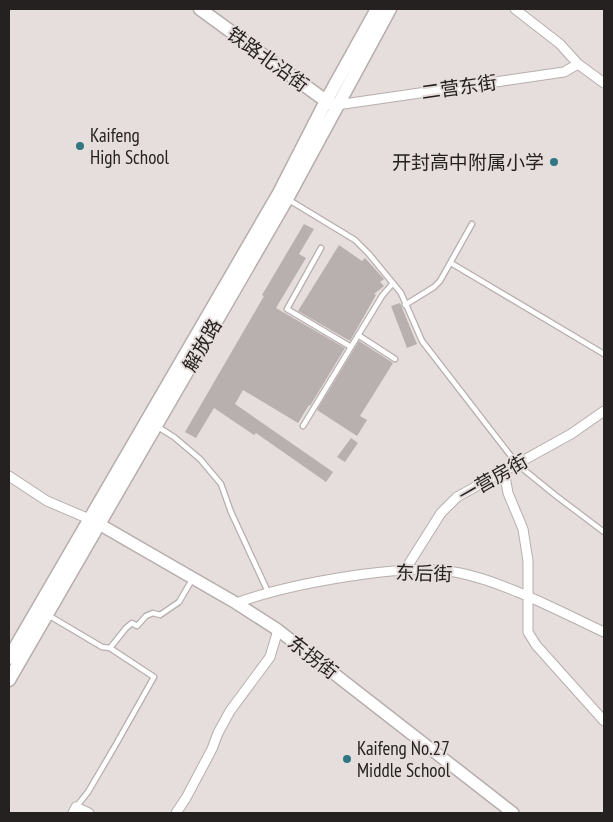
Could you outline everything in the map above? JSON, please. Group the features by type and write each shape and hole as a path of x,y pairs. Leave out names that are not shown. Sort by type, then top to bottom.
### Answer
{"main road":[{"name":"铁路北沿街","path":"200,9 331,103"},
{"name":"解放路","path":"9,658 156,425 286,198 377,9"},
{"name":"解放路","path":"9,680 46,614 94,521 279,193 331,103 390,9"}],"street":[{"path":"515,9 560,44 578,64 604,83"},
{"name":"二营东街","path":"331,103 564,72 578,64"},
{"name":"一营房街","path":"405,570 441,513 457,497 571,434 604,411"},
{"path":"504,471 508,493 523,530 528,561 528,632 530,638 604,721"},
{"path":"9,476 46,501 94,521"},
{"name":"东拐街","path":"94,521 236,603 278,630 513,813"},
{"name":"东后街","path":"236,603 268,592 320,580 405,570 434,570 460,573 505,588 604,632"},
{"path":"176,813 212,749 218,732 230,711 270,657 278,630"},
{"path":"75,810 89,813"}],"lane":[{"path":"286,198 355,240 369,254 401,293 422,341 517,464 555,495 603,529"},
{"path":"405,305 434,287 440,280 452,263 472,224"},
{"path":"321,248 286,309 351,347"},
{"path":"452,263 604,354"},
{"path":"303,426 382,296 393,283"},
{"path":"358,335 395,359"},
{"path":"156,425 174,437 200,459 221,484 231,512 268,592"},
{"path":"110,648 132,623 137,626 146,616 153,613 160,615 178,602 193,578"},
{"path":"46,614 102,647 110,648 154,677 88,792 75,810"}],"building":[{"path":"304,224 314,229 299,254 306,258 276,308 345,348 298,423 243,390 235,404 333,472 326,482 256,433 254,435 214,408 196,438 185,432"},
{"path":"339,245 362,261 365,258 384,279 380,282 384,286 374,294 376,295 350,341 298,311"},
{"path":"400,303 417,344 407,348 391,306"},
{"path":"359,341 393,363 360,416 367,420 357,436 317,410"},
{"path":"351,438 358,443 345,462 337,457"}],"place":[{"name":"Kaifeng High School","path":"80,146"},
{"name":"开封高中附属小学","path":"554,162"},
{"name":"Kaifeng No.27 Middle School","path":"347,759"}]}
